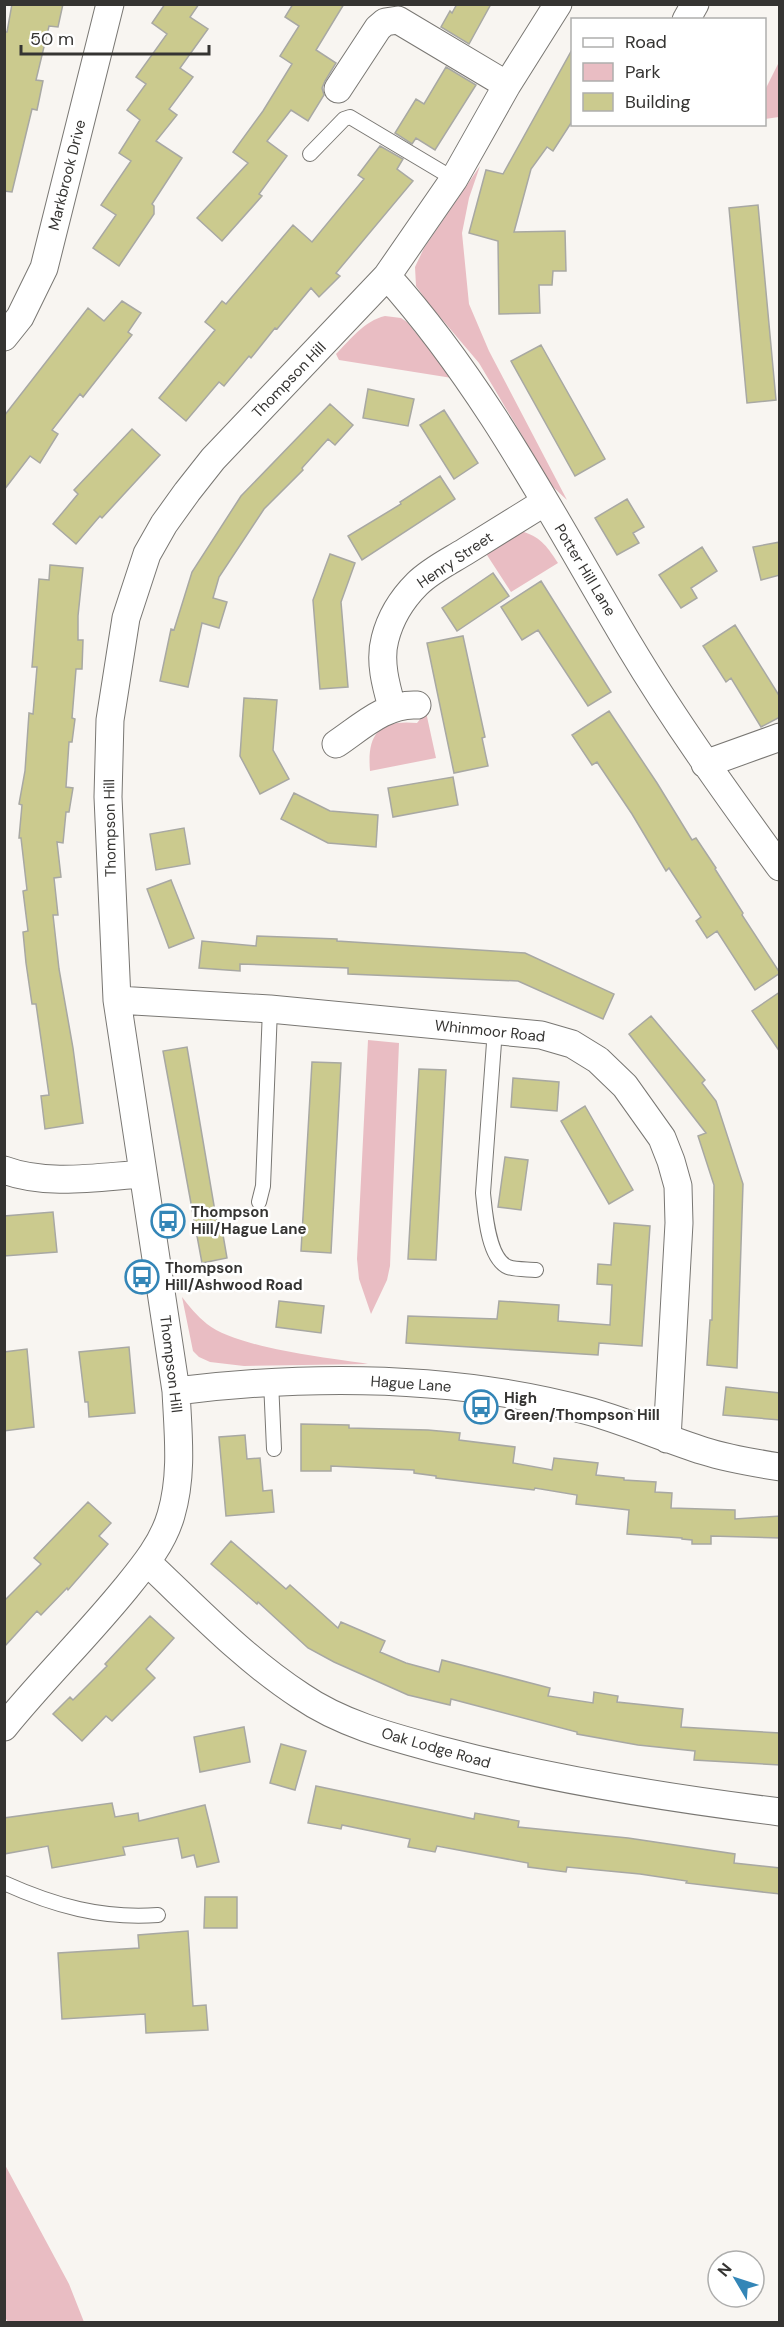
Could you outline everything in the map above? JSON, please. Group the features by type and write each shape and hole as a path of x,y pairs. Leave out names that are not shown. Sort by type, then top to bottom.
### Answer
{"street":[{"name":"Markbrook Drive","path":"4,337 20,317 44,268 110,4"},
{"path":"687,18 695,4"},
{"name":"Thompson Hill","path":"4,1727 101,1619 147,1562 171,1516 178,1484 179,1443 176,1391 117,1000 108,797 110,720 126,618 144,564 164,524 213,459 387,276 454,179 507,85 562,11"},
{"path":"338,89 378,28 391,20 398,20 507,85"},
{"name":"Potter Hill Lane","path":"387,276 475,387 629,646 705,764 780,867"},
{"name":"Henry Street","path":"336,744 404,706 384,673 384,641 401,603 418,583 441,566 545,502"},
{"path":"705,764 780,737"},
{"name":"Whinmoor Road","path":"117,1000 270,1009 365,1020 495,1029 541,1035 572,1044 598,1060 625,1086 662,1138 678,1186 679,1223 668,1438"},
{"path":"4,1170 40,1177 80,1179 142,1174"},
{"name":"Hague Lane","path":"176,1391 271,1381 368,1381 469,1388 526,1397 593,1413 705,1452 750,1463 780,1467"},
{"name":"Oak Lodge Road","path":"147,1562 230,1640 302,1698 366,1728 481,1761 564,1779 662,1796 780,1812"}],"lane":[{"path":"310,154 344,119 350,117 454,179"},
{"path":"259,1202 263,1186 270,1009"},
{"path":"495,1029 483,1193 485,1217 497,1258 508,1267 536,1270"},
{"path":"271,1381 274,1449"},
{"path":"4,1883 31,1896 97,1914 127,1917 158,1915"}],"green space":[{"path":"779,62 779,117 766,119 766,88"},
{"path":"480,166 469,198 462,233 469,304 489,351 567,500 552,486 479,363 416,286 415,267 424,248"},
{"path":"385,316 401,318 407,322 452,378 339,360 336,354 358,331 377,318"},
{"path":"524,532 540,540 558,563 511,592 485,552 512,533"},
{"path":"426,712 436,758 370,771 371,748 378,732 393,724 417,723"},
{"path":"368,1040 399,1043 390,1266 387,1280 371,1314 359,1279 357,1259"},
{"path":"182,1297 207,1324 239,1340 284,1351 368,1364 244,1366 210,1362 193,1351"},
{"path":"4,2163 69,2284 84,2322 8,2322 4,2316"}],"building":[{"path":"12,4 63,4 58,27 49,26 36,80 43,81 37,110 32,109 12,192 4,191 4,32 7,32"},
{"path":"165,4 199,4 190,17 208,29 180,68 193,77 169,109 177,115 156,141 182,158 152,204 154,214 119,266 93,248 116,215 101,205 131,161 119,153 140,120 127,110 146,84 136,77 167,34 152,23"},
{"path":"293,4 344,4 316,50 336,63 322,88 324,95 308,121 291,110 267,141 287,156 259,194 262,196 222,241 197,218 248,163 233,152 263,111 292,64 280,56 299,26 285,17"},
{"path":"457,4 491,4 469,44 441,27"},
{"path":"571,52 571,123 553,151 547,147 531,169 514,232 565,231 566,271 553,271 552,285 539,285 540,313 499,314 498,241 469,233 486,170 503,174"},
{"path":"446,67 476,85 435,150 416,138 412,144 395,133 416,99 424,104"},
{"path":"380,146 403,159 397,169 413,181 336,273 340,276 319,297 311,288 251,358 249,356 224,386 219,382 186,421 159,398 215,330 205,322 222,301 226,304 293,225 312,242 364,179 358,175"},
{"path":"758,205 776,400 747,403 729,208"},
{"path":"122,301 141,313 128,332 132,335 83,397 80,394 52,430 58,434 40,463 30,456 4,490 4,416 88,308 104,321"},
{"path":"541,345 605,459 575,476 511,361"},
{"path":"368,389 414,399 408,426 363,418"},
{"path":"330,404 353,425 335,445 328,439 302,468 303,470 264,509 219,577 213,598 227,602 219,628 202,623 188,687 160,681 171,629 174,630 192,572 241,496"},
{"path":"444,410 478,463 454,479 420,425"},
{"path":"132,429 160,455 76,544 53,524 78,494 74,490"},
{"path":"440,476 455,499 362,560 348,536 401,504 400,502"},
{"path":"627,499 644,527 633,533 639,543 617,555 595,518"},
{"path":"780,542 780,575 761,580 753,547"},
{"path":"702,547 717,571 691,588 697,598 681,608 659,575"},
{"path":"330,554 355,563 341,602 348,687 320,689 313,600"},
{"path":"50,565 83,568 78,616 78,640 83,640 82,669 76,669 72,718 75,719 72,742 69,742 66,787 73,788 69,812 66,812 63,843 57,842 61,877 54,878 58,915 53,915 83,1123 45,1129 41,1096 49,1095 36,1004 32,1004 26,963 23,932 28,931 23,891 27,890 21,838 19,838 22,805 19,804 25,771 29,713 33,714 37,667 32,667 39,579 49,580"},
{"path":"493,573 509,596 457,631 442,608"},
{"path":"541,581 611,692 588,706 538,630 522,640 501,607"},
{"path":"735,625 780,697 780,717 761,727 731,678 726,682 703,646"},
{"path":"463,636 485,737 482,738 488,766 454,773 427,643"},
{"path":"244,698 277,700 273,750 289,779 260,794 240,756"},
{"path":"609,711 692,840 696,838 716,868 743,913 742,915 780,973 755,990 717,931 707,938 696,921 701,917 669,868 666,871 597,762 592,765 572,735"},
{"path":"453,777 458,805 393,817 388,788"},
{"path":"294,793 330,811 378,815 376,847 328,843 281,819"},
{"path":"184,828 190,864 156,870 150,834"},
{"path":"171,880 194,938 169,948 147,889"},
{"path":"257,936 337,939 337,941 525,953 614,994 603,1019 518,981 348,974 348,968 240,964 240,971 199,968 202,941 256,946"},
{"path":"780,992 780,1052 752,1011"},
{"path":"651,1016 705,1080 702,1083 716,1101 743,1184 737,1368 707,1365 710,1320 712,1320 714,1185 698,1136 706,1133 629,1034"},
{"path":"187,1047 218,1229 222,1229 227,1258 202,1263 163,1051"},
{"path":"312,1062 341,1063 331,1253 301,1251"},
{"path":"419,1069 446,1070 436,1260 408,1259"},
{"path":"513,1078 559,1082 557,1111 511,1107"},
{"path":"585,1106 633,1190 609,1204 561,1121"},
{"path":"505,1157 528,1160 521,1210 498,1207"},
{"path":"53,1212 57,1252 4,1256 4,1216"},
{"path":"614,1223 650,1226 642,1346 599,1343 598,1355 406,1343 408,1316 497,1319 499,1301 559,1305 558,1321 610,1325 612,1285 597,1284 598,1264 611,1265"},
{"path":"279,1301 324,1306 321,1333 276,1327"},
{"path":"129,1347 135,1413 89,1417 79,1352"},
{"path":"27,1349 34,1427 4,1431 4,1352"},
{"path":"726,1387 780,1393 780,1420 723,1415"},
{"path":"301,1424 460,1433 459,1440 515,1447 513,1463 552,1470 554,1458 598,1463 596,1475 656,1482 655,1492 672,1493 671,1508 735,1510 735,1519 780,1516 780,1538 711,1536 711,1544 692,1544 692,1540 682,1538 627,1534 629,1510 576,1504 577,1495 535,1488 534,1490 436,1478 436,1476 414,1473 414,1470 331,1466 331,1471 301,1471"},
{"path":"245,1435 247,1459 260,1458 263,1491 272,1490 274,1512 226,1516 219,1437"},
{"path":"88,1502 111,1523 99,1536 108,1544 68,1590 67,1588 41,1615 37,1611 4,1647 4,1601 41,1564 34,1558"},
{"path":"231,1541 286,1589 290,1585 338,1628 341,1622 385,1641 380,1652 406,1663 439,1672 442,1660 550,1688 548,1696 593,1703 594,1692 618,1696 617,1702 683,1709 681,1727 780,1733 780,1765 694,1760 695,1751 638,1745 577,1734 577,1732 451,1699 450,1705 408,1695 308,1648 258,1602 257,1604 211,1564"},
{"path":"150,1616 174,1638 146,1669 155,1678 112,1721 106,1716 82,1741 53,1714 70,1697 73,1700 107,1666 105,1664"},
{"path":"244,1727 250,1762 200,1772 194,1737"},
{"path":"281,1744 306,1751 295,1790 270,1783"},
{"path":"316,1786 474,1819 475,1813 519,1821 518,1827 628,1838 735,1854 734,1863 780,1868 780,1894 686,1883 687,1881 640,1874 567,1867 566,1872 528,1867 528,1863 437,1846 435,1852 408,1847 410,1839 342,1825 341,1829 308,1823"},
{"path":"112,1803 115,1817 138,1813 139,1821 205,1805 219,1862 197,1867 194,1855 182,1858 178,1838 123,1847 125,1855 52,1868 48,1846 4,1854 4,1818"},
{"path":"205,1897 237,1897 237,1928 204,1928"},
{"path":"188,1931 193,2006 206,2005 208,2030 146,2033 145,2014 62,2019 58,1953 139,1948 138,1935"}],"place":[{"name":"Thompson Hill/Hague Lane","path":"168,1221"},
{"name":"Thompson Hill/Ashwood Road","path":"142,1277"},
{"name":"High Green/Thompson Hill","path":"481,1407"}]}
